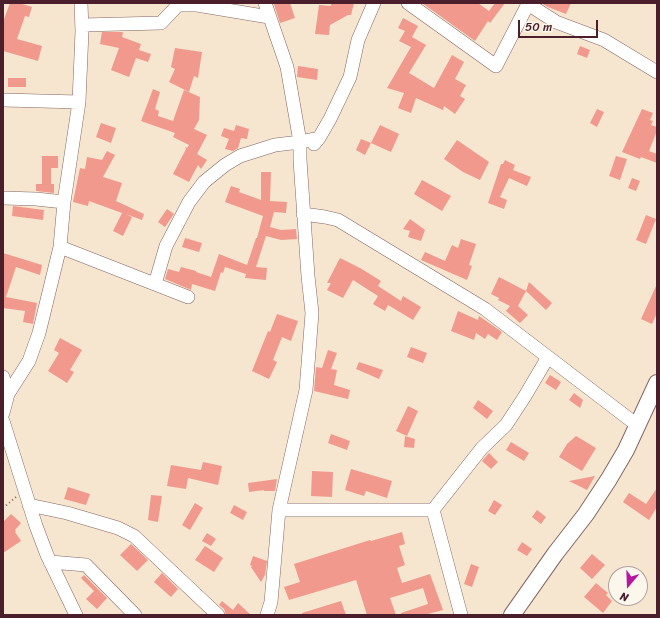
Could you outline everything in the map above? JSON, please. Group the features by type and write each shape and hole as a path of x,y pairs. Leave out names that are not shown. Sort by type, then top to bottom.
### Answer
{"street":[{"path":"3,413 8,394 29,361 40,333 60,247 64,202 79,102 82,25 81,3"},
{"path":"265,3 287,67 300,142 303,214 312,313 306,390 279,510 271,602 267,615"},
{"path":"300,160 319,138 344,92 350,77 358,40 374,3"},
{"path":"408,3 496,66 528,4 556,22 604,40 657,72"},
{"path":"82,25 161,23 177,4 198,5 269,16"},
{"path":"3,100 79,102"},
{"path":"155,284 166,246 189,202 204,182 225,165 240,156 275,145 319,138"},
{"path":"3,198 64,202"},
{"path":"303,214 338,220 485,309 637,425"},
{"path":"60,247 188,297"},
{"path":"433,510 482,448 506,425 548,357"},
{"path":"3,377 8,394"},
{"path":"512,615 555,554 586,514 605,485 626,450 657,383"},
{"path":"3,421 24,490 50,562 76,615"},
{"path":"29,505 67,513 118,528 134,536 218,615"},
{"path":"279,510 433,510"},
{"path":"433,510 461,615"},
{"path":"50,562 86,565 135,615"}],"path":[{"path":"3,508 24,490"}],"building":[{"path":"10,3 19,3 32,7 29,17 25,16 17,39 42,46 38,61 3,51 3,22"},
{"path":"290,3 295,18 280,23 274,4"},
{"path":"331,3 354,3 351,15 348,15 330,25 329,35 315,34 319,5 331,6"},
{"path":"422,3 478,3 489,11 495,3 505,3 490,23 488,21 475,41"},
{"path":"541,3 571,3 566,14"},
{"path":"403,18 418,26 412,37 426,45 409,73 434,88 452,55 464,62 455,79 466,85 460,96 465,99 455,114 444,106 443,110 416,98 411,113 398,108 404,93 387,88 411,47 399,41 405,31 398,28"},
{"path":"102,32 123,32 122,37 141,44 139,50 151,54 148,62 136,58 129,77 111,70 119,48 100,44"},
{"path":"580,46 590,50 587,58 577,54"},
{"path":"175,48 202,52 198,78 194,76 189,92 169,82 175,69 171,67"},
{"path":"298,66 318,69 317,80 297,77"},
{"path":"8,78 26,78 26,87 8,87"},
{"path":"153,89 160,92 155,109 159,111 158,116 173,121 184,90 200,97 199,120 194,129 207,135 197,154 207,160 201,169 198,165 189,182 173,174 186,149 185,147 187,148 189,145 173,137 175,133 141,121"},
{"path":"597,109 604,112 597,127 590,123"},
{"path":"642,109 653,113 650,120 653,121 651,125 657,127 657,131 649,151 657,154 657,163 641,157 640,159 622,152"},
{"path":"101,123 116,128 111,143 96,137"},
{"path":"236,125 249,129 247,139 241,138 238,148 233,151 225,149 229,139 221,136 224,128 234,131"},
{"path":"380,125 399,134 391,152 371,143"},
{"path":"361,139 371,143 365,155 356,150"},
{"path":"457,140 489,162 480,180 463,172 444,159"},
{"path":"107,151 115,155 103,177 122,183 116,201 144,214 142,220 126,214 132,217 123,236 113,231 122,213 89,201 88,206 73,202 80,168 85,169 87,157 102,160"},
{"path":"42,156 58,156 58,168 51,168 51,184 54,184 54,193 36,191 36,184 42,184"},
{"path":"616,156 627,159 620,180 609,176"},
{"path":"505,160 515,165 513,170 531,177 527,186 509,178 500,197 507,200 504,209 488,203 501,164 503,164"},
{"path":"261,172 271,172 270,201 287,202 286,213 274,212 270,227 281,230 296,229 297,239 281,240 266,236 256,267 267,268 266,280 245,278 246,274 225,267 223,273 221,272 215,291 192,284 191,290 165,279 168,269 179,272 181,267 211,277 219,254 247,265 263,216 225,202 231,186 240,189 239,192 261,200"},
{"path":"632,178 640,181 636,191 628,188"},
{"path":"422,180 451,196 442,211 414,194"},
{"path":"13,206 44,210 43,220 12,216"},
{"path":"167,209 174,214 165,227 158,222"},
{"path":"646,215 656,219 646,244 636,240"},
{"path":"410,219 425,230 421,241 408,237 410,231 403,229"},
{"path":"185,238 202,243 199,252 182,247"},
{"path":"461,239 476,244 469,265 472,266 467,280 421,260 425,252 445,261 452,245 458,248"},
{"path":"3,253 42,265 40,275 16,267 6,297 37,303 33,324 23,322 25,311 3,308"},
{"path":"340,258 381,281 378,286 401,301 403,296 421,307 413,320 388,305 385,311 373,304 378,296 353,280 343,298 327,290 331,283 327,283"},
{"path":"499,277 526,291 518,306 528,315 520,323 506,311 510,306 498,300 499,298 491,294"},
{"path":"529,282 552,303 546,310 526,291"},
{"path":"657,284 657,313 652,324 641,319"},
{"path":"458,311 478,320 479,316 502,332 497,340 488,334 485,339 476,333 474,340 451,331"},
{"path":"277,314 298,321 291,341 282,337 273,360 277,362 269,379 252,371 268,331 270,332"},
{"path":"60,338 82,350 70,370 74,372 67,383 48,371 59,353 54,350"},
{"path":"411,347 427,353 423,363 407,357"},
{"path":"328,350 337,353 331,369 337,370 334,385 350,390 348,399 314,391 316,367 322,368"},
{"path":"359,362 383,370 379,379 356,369"},
{"path":"550,375 561,382 556,390 545,383"},
{"path":"574,393 583,400 580,408 569,400"},
{"path":"478,400 493,411 487,419 473,408"},
{"path":"408,406 418,411 407,436 396,431"},
{"path":"331,434 350,441 347,450 328,443"},
{"path":"405,436 415,439 414,448 404,447"},
{"path":"576,436 596,448 582,471 559,457 567,444"},
{"path":"511,442 529,453 524,461 506,450"},
{"path":"489,453 498,462 491,469 482,461"},
{"path":"203,462 222,466 218,485 188,478 186,489 167,486 171,465 201,470"},
{"path":"351,469 392,481 387,498 366,491 364,496 345,490"},
{"path":"312,471 333,472 332,497 311,496"},
{"path":"595,476 587,490 569,481"},
{"path":"277,479 275,491 264,490 249,492 248,483"},
{"path":"68,487 90,494 86,505 64,499"},
{"path":"657,488 657,507 649,520 623,502 629,493 646,504"},
{"path":"151,495 162,496 158,522 148,520"},
{"path":"494,500 502,505 495,515 488,511"},
{"path":"195,503 203,508 190,530 182,525"},
{"path":"234,505 247,512 243,520 230,513"},
{"path":"537,510 546,517 541,524 532,517"},
{"path":"11,514 21,523 15,532 21,541 3,553 3,522"},
{"path":"402,532 405,544 399,546 405,565 397,568 402,583 430,574 443,610 424,615 401,615 401,613 428,604 423,588 390,598 396,615 367,615 356,580 289,600 284,587 300,582 294,564 370,540 371,541"},
{"path":"207,533 216,539 211,546 202,541"},
{"path":"522,542 532,549 527,556 517,550"},
{"path":"131,544 148,560 137,571 120,555"},
{"path":"205,546 223,558 214,572 195,560"},
{"path":"592,554 605,565 592,579 580,568"},
{"path":"253,556 267,561 265,575 261,582 250,565"},
{"path":"471,564 479,567 472,587 464,584"},
{"path":"162,573 178,589 171,597 154,582"},
{"path":"84,575 107,598 97,609 86,599 94,591 81,578"},
{"path":"596,583 608,593 606,595 608,597 608,606 603,613 584,597"},
{"path":"222,601 233,610 238,603 251,615 226,615 224,609 219,605"},
{"path":"341,601 346,615 302,615 302,613"}]}
